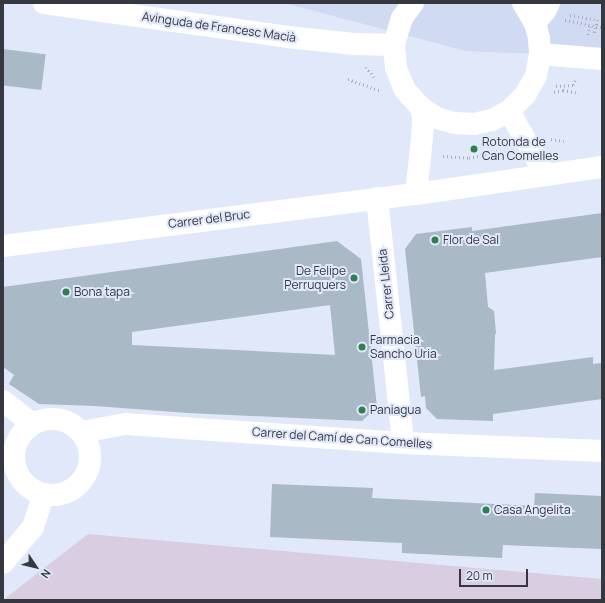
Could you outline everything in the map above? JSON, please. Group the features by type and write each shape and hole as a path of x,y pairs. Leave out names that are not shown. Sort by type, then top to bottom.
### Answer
{"street":[{"name":"Avinguda de Francesc Macià","path":"44,3 288,37 354,44 394,45"},
{"path":"410,4 402,18 394,45 396,68 405,90 421,108 437,118 455,123 474,124 486,121 509,111 525,95 536,76 540,54 539,38 535,23 523,3"},
{"path":"535,23 545,11 549,3"},
{"path":"540,54 602,59"},
{"path":"416,194 422,138 423,118 421,108"},
{"path":"509,111 545,174"},
{"name":"Carrer del Bruc","path":"3,246 416,194 545,174 602,167"},
{"name":"Carrer Lleida","path":"377,198 403,443"},
{"path":"3,401 32,424"},
{"path":"45,419 59,419 72,424 82,432 88,443 90,454 89,466 85,477 77,486 67,492 56,495 44,494 28,487 10,471 14,459 15,445 22,433 32,424 45,419"},
{"name":"Carrer del Camí de Can Comelles","path":"82,432 125,424 403,443 602,451"},
{"path":"3,563 33,528 44,494"}],"path":[{"path":"570,15 598,20"},
{"path":"590,25 602,27"},
{"path":"548,94 563,90 579,93"},
{"path":"548,138 564,141"},
{"path":"440,156 470,158 500,150"}],"shaded area":[{"path":"284,3 602,3 602,57 466,51"},
{"path":"88,534 602,579 602,600 3,600"}],"building":[{"path":"3,49 46,54 41,90 3,85"},
{"path":"602,213 602,257 485,273 488,307 494,311 496,333 494,370 593,357 593,364 602,363 602,399 493,414 493,421 437,419 426,408 425,396 421,397 405,249 416,234 472,227 472,231"},
{"path":"337,241 361,259 377,407 362,421 39,404 9,384 14,375 3,367 3,287","holes":["330,305 335,355 132,345 132,332"]},
{"path":"272,484 373,488 372,498 534,506 535,493 602,496 602,549 503,545 502,558 402,553 402,543 270,537"}],"place":[{"name":"Rotonda de Can Comelles","path":"474,149"},
{"name":"Flor de Sal","path":"435,240"},
{"name":"De Felipe Perruquers","path":"354,278"},
{"name":"Bona tapa","path":"66,292"},
{"name":"Farmacia Sancho Uria","path":"362,347"},
{"name":"Paniagua","path":"362,410"},
{"name":"Casa Angelita","path":"486,510"}]}
